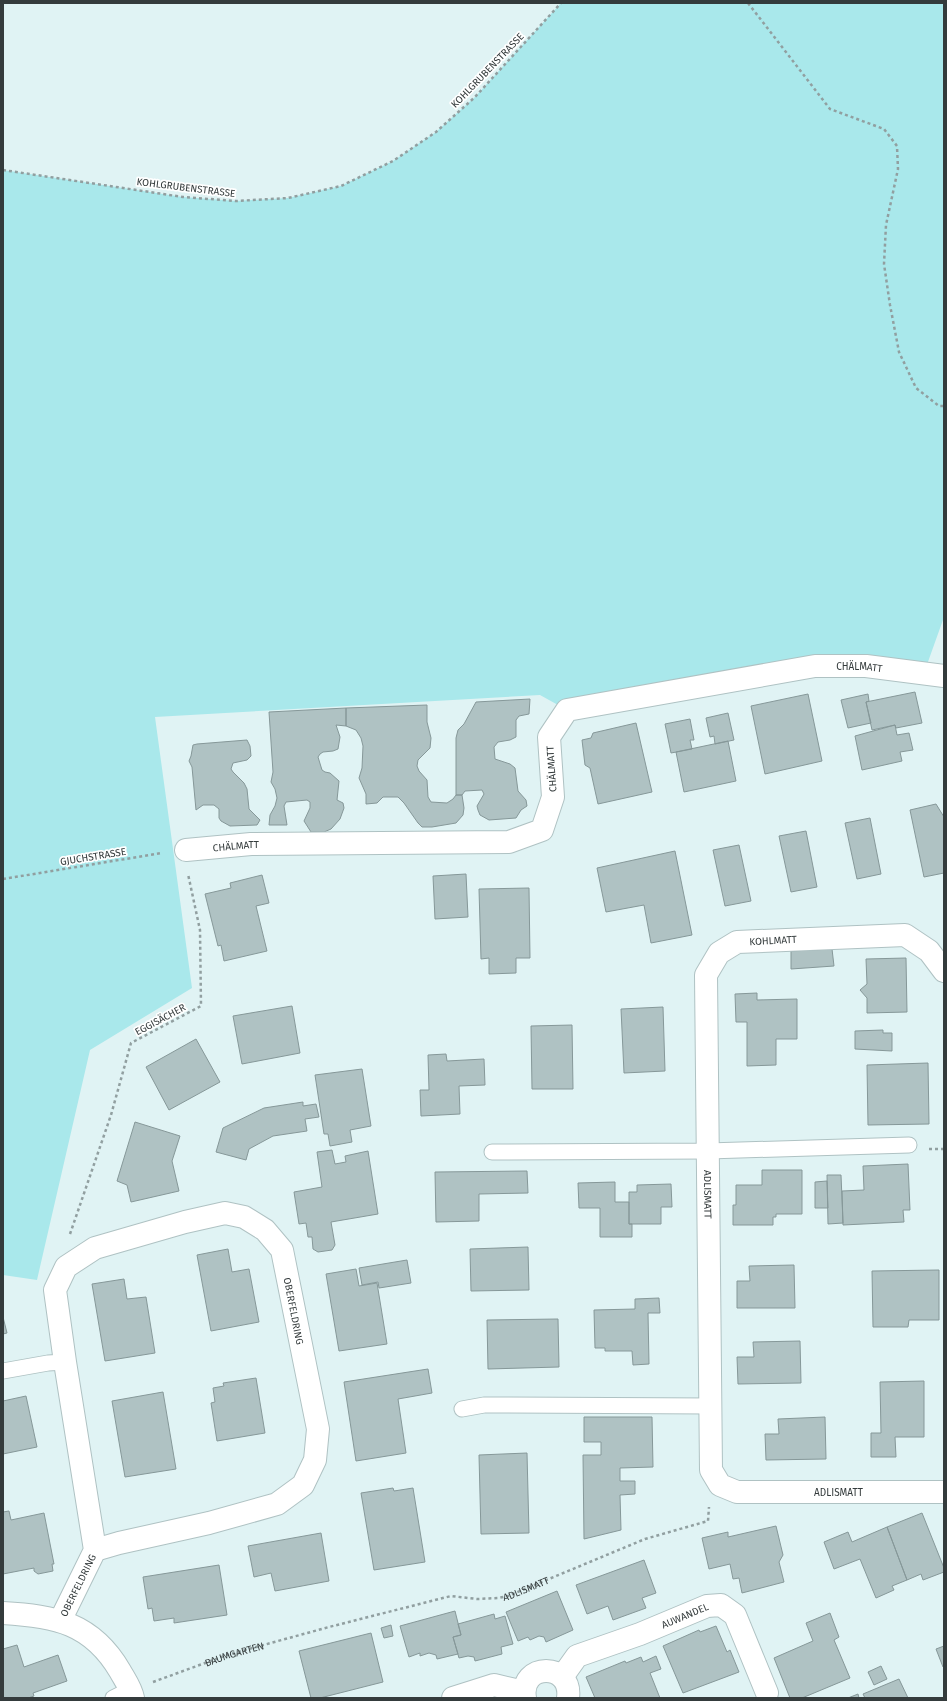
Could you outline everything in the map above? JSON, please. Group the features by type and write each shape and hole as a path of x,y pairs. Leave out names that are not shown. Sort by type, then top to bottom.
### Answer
{"street":[{"name":"CHÄLMATT","path":"186,850 251,844 509,842 542,830 553,797 549,737 567,710 815,666 866,666 944,676"},
{"name":"KOHLMATT","path":"708,1151 706,975 719,953 737,942 905,935 929,951 944,971"},
{"name":"ADLISMATT","path":"708,1151 711,1470 720,1485 737,1492 944,1492"},
{"name":"OBERFELDRING","path":"60,1621 95,1550 64,1362 55,1290 66,1267 95,1248 185,1222 225,1213 244,1216 265,1230 282,1250 318,1429 316,1460 303,1485 277,1504 208,1523 120,1542 95,1550"},
{"name":"AUWANDEL","path":"562,1677 577,1656 640,1634 707,1606 721,1605 735,1615 767,1693"},
{"path":"3,1613 32,1615 60,1621 90,1635 113,1659 131,1692"},
{"path":"453,1698 494,1684 525,1695 526,1684 530,1678 542,1670 549,1670 562,1677 568,1690 568,1698"}],"lane":[{"path":"492,1152 708,1151 909,1145"},
{"path":"3,1371 48,1363 64,1362"},
{"path":"462,1408 484,1405 711,1406"}],"path":[{"name":"KOHLGRUBENSTRASSE","path":"3,170 183,197 236,202 288,198 341,186 394,161 436,132 475,97 561,3"},
{"path":"748,3 830,109 884,129 897,146 898,169 886,225 884,264 890,305 899,352 916,388 939,406 944,406"},
{"name":"GJUCHSTRASSE","path":"3,879 186,850"},
{"name":"EGGISÄCHER","path":"66,1267 63,1253 111,1115 131,1043 201,1006 200,930 188,875 186,850"},
{"name":"ADLISMATT","path":"329,1627 451,1596 477,1599 508,1596 645,1539 708,1521 708,1513"},
{"name":"BAUMGARTEN","path":"131,1692 227,1655 329,1627"}],"shaded area":[{"path":"561,3 944,3 944,617 924,673 866,666 567,710 540,695 155,717 192,988 90,1050 37,1280 3,1275 3,170 183,197 236,201 288,198 341,186 393,161 436,132 475,97"}],"building":[{"path":"915,692 922,723 896,728 895,725 872,730 866,702"},
{"path":"808,694 822,761 765,774 751,706"},
{"path":"868,694 869,701 866,702 871,723 848,728 841,700"},
{"path":"530,699 529,714 519,716 516,720 516,737 510,740 498,742 494,747 495,759 510,764 515,768 518,791 526,800 527,806 521,810 516,818 489,820 480,815 477,806 484,794 482,790 465,791 462,795 456,795 456,738 458,730 464,724 476,702"},
{"path":"427,705 427,722 431,738 430,748 418,760 417,766 419,771 427,780 428,797 431,802 447,803 456,795 462,795 464,808 463,815 456,823 422,827 398,797 383,797 377,803 366,804 366,794 359,778 362,768 363,746 361,738 356,730 346,726 346,708"},
{"path":"346,708 346,726 336,725 340,737 338,749 323,752 318,757 322,770 330,773 339,781 337,800 343,803 344,808 340,819 331,829 324,832 311,832 304,821 310,808 310,802 307,800 286,802 284,806 287,825 269,825 270,815 277,798 275,789 271,782 273,772 269,712"},
{"path":"728,713 734,740 715,744 714,736 710,737 706,718"},
{"path":"690,719 694,740 690,740 692,749 671,753 665,724"},
{"path":"636,723 652,792 598,804 590,768 585,765 582,740 591,738 593,733"},
{"path":"895,725 897,735 909,733 913,750 900,752 902,761 862,770 855,736"},
{"path":"247,740 250,746 251,756 247,760 233,763 231,769 244,783 247,789 249,809 260,820 257,825 230,826 221,821 219,818 219,809 214,805 203,805 196,810 192,767 189,761 193,745"},
{"path":"728,741 736,781 684,792 676,752"},
{"path":"936,804 944,817 944,873 924,877 910,810"},
{"path":"870,818 881,874 857,879 845,823"},
{"path":"806,831 817,887 791,892 779,836"},
{"path":"739,845 751,901 725,906 713,850"},
{"path":"675,851 692,935 651,943 644,905 606,912 597,868"},
{"path":"466,874 468,917 435,919 433,876"},
{"path":"262,875 269,903 256,906 267,951 224,961 221,945 218,946 205,894 231,888 230,883"},
{"path":"529,888 530,958 516,958 516,973 489,974 489,958 481,959 479,889"},
{"path":"832,949 834,966 791,969 791,951"},
{"path":"906,958 907,1012 867,1013 867,998 860,990 867,984 866,959"},
{"path":"757,993 757,1000 797,999 797,1039 776,1039 776,1065 747,1066 747,1022 736,1022 735,994"},
{"path":"292,1006 300,1053 242,1064 233,1016"},
{"path":"663,1007 665,1071 624,1073 621,1009"},
{"path":"572,1025 573,1089 532,1089 531,1026"},
{"path":"883,1030 883,1033 892,1033 892,1051 855,1049 855,1031"},
{"path":"196,1039 220,1082 169,1110 146,1067"},
{"path":"446,1054 447,1061 484,1059 485,1085 459,1086 460,1114 421,1116 420,1090 429,1090 428,1055"},
{"path":"928,1063 929,1124 868,1125 867,1065"},
{"path":"362,1069 371,1126 350,1130 352,1142 330,1146 328,1134 324,1134 315,1075"},
{"path":"303,1102 303,1106 316,1104 319,1117 305,1119 307,1131 273,1136 249,1149 246,1160 216,1152 223,1128 264,1108"},
{"path":"135,1122 180,1136 172,1161 179,1191 131,1202 127,1185 117,1181"},
{"path":"332,1150 335,1164 346,1162 345,1156 368,1151 378,1214 331,1222 335,1245 332,1250 318,1252 313,1249 312,1237 308,1237 306,1223 299,1224 294,1192 322,1187 317,1152"},
{"path":"908,1164 910,1210 903,1210 904,1222 843,1225 842,1191 864,1190 863,1166"},
{"path":"762,1170 802,1170 802,1214 776,1214 776,1217 773,1217 773,1225 733,1225 733,1205 736,1205 736,1185 762,1185"},
{"path":"527,1171 528,1193 479,1194 479,1221 436,1222 435,1172"},
{"path":"827,1175 841,1175 843,1223 828,1224"},
{"path":"827,1181 828,1208 815,1208 815,1182"},
{"path":"615,1182 615,1202 629,1202 629,1224 632,1224 632,1237 600,1237 600,1208 579,1208 578,1183"},
{"path":"671,1184 672,1207 661,1207 661,1224 629,1224 629,1192 637,1192 637,1185"},
{"path":"528,1247 529,1290 471,1291 470,1249"},
{"path":"228,1249 232,1272 249,1269 259,1322 211,1331 197,1255"},
{"path":"407,1260 411,1283 379,1288 378,1282 362,1285 359,1268"},
{"path":"794,1265 795,1308 737,1308 737,1281 750,1281 749,1266"},
{"path":"356,1269 359,1286 377,1283 387,1344 339,1351 326,1274"},
{"path":"939,1270 939,1320 909,1320 908,1327 873,1327 872,1271"},
{"path":"124,1279 127,1299 146,1297 155,1353 105,1361 92,1284"},
{"path":"659,1298 660,1313 648,1313 649,1364 633,1365 632,1351 605,1351 605,1348 595,1348 594,1310 635,1309 635,1299"},
{"path":"3,1317 7,1333 3,1334"},
{"path":"558,1319 559,1367 488,1369 487,1320"},
{"path":"800,1341 801,1383 738,1384 737,1357 754,1357 753,1342"},
{"path":"428,1369 432,1393 398,1399 406,1453 356,1461 344,1382"},
{"path":"256,1378 265,1433 217,1441 211,1403 215,1402 213,1388 224,1386 223,1383"},
{"path":"924,1381 924,1437 895,1437 896,1457 871,1457 871,1433 881,1433 880,1382"},
{"path":"163,1392 176,1469 125,1477 112,1401"},
{"path":"26,1396 37,1447 3,1454 3,1401"},
{"path":"584,1417 652,1417 653,1467 620,1468 620,1481 635,1481 635,1494 620,1495 621,1530 584,1539 583,1455 601,1455 601,1442 584,1442"},
{"path":"825,1417 826,1459 766,1460 765,1434 779,1434 778,1419"},
{"path":"527,1453 529,1533 481,1534 479,1455"},
{"path":"393,1488 394,1491 413,1488 425,1562 374,1570 361,1493"},
{"path":"9,1511 11,1520 44,1513 54,1564 52,1564 53,1571 38,1574 34,1571 34,1568 3,1574 3,1512"},
{"path":"922,1513 944,1568 944,1572 923,1580 921,1574 907,1580 887,1527"},
{"path":"776,1526 783,1555 779,1562 784,1582 742,1593 739,1578 733,1579 730,1564 709,1569 702,1538 728,1532 728,1537"},
{"path":"887,1527 907,1580 892,1586 894,1590 876,1598 860,1559 834,1569 824,1542 848,1532 852,1542"},
{"path":"321,1533 329,1581 275,1591 271,1573 254,1577 248,1546"},
{"path":"644,1560 656,1593 642,1598 646,1608 613,1620 608,1606 587,1614 576,1585"},
{"path":"219,1565 227,1615 174,1623 174,1618 154,1621 152,1608 148,1609 143,1577"},
{"path":"557,1591 573,1630 546,1642 544,1637 539,1636 530,1640 528,1637 518,1641 506,1612"},
{"path":"455,1611 461,1635 453,1637 458,1654 437,1659 436,1655 429,1653 420,1656 420,1653 409,1657 400,1626"},
{"path":"830,1613 839,1637 834,1640 850,1678 802,1698 790,1698 774,1658 813,1641 806,1623"},
{"path":"494,1614 495,1619 505,1616 513,1644 501,1647 502,1654 475,1661 474,1657 468,1656 459,1658 453,1637 461,1635 458,1624"},
{"path":"391,1625 393,1636 384,1638 381,1628"},
{"path":"716,1626 727,1652 730,1650 739,1672 683,1693 663,1646 699,1630 700,1632"},
{"path":"371,1633 383,1682 320,1698 311,1698 299,1651"},
{"path":"17,1645 24,1667 58,1655 67,1681 33,1693 34,1696 28,1698 3,1698 3,1649"},
{"path":"944,1646 944,1667 943,1667 936,1649"},
{"path":"656,1656 661,1669 650,1673 660,1698 595,1698 586,1677 625,1661 626,1663 641,1657 643,1662"},
{"path":"881,1666 887,1679 874,1685 868,1672"},
{"path":"899,1679 908,1698 865,1698 863,1694"},
{"path":"858,1694 859,1698 848,1698"}]}
